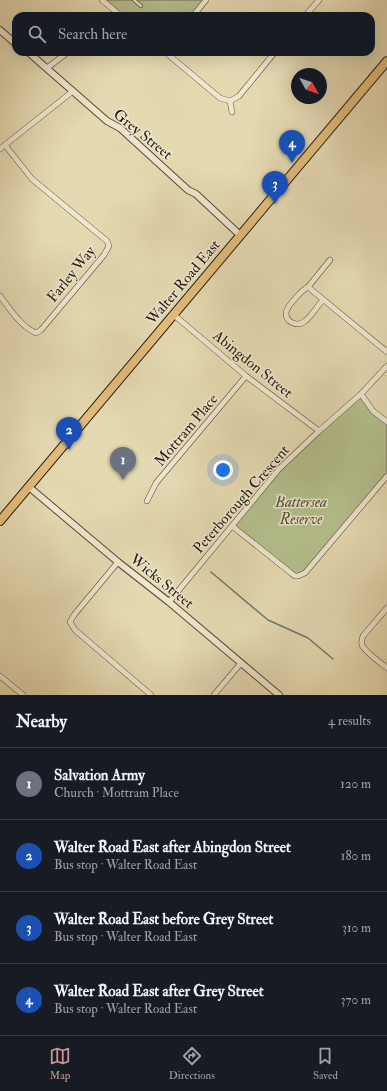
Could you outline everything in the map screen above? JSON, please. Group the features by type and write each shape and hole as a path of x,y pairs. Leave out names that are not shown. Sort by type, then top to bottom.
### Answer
{"main road":[{"name":"Walter Road East","path":"0,521 387,61"}],"street":[{"path":"102,0 113,12"},
{"path":"196,12 206,0"},
{"path":"308,12 319,0"},
{"path":"0,30 12,40"},
{"name":"Grey Street","path":"33,56 107,121 120,128 188,190 196,194 240,235"},
{"path":"48,68 63,56"},
{"path":"170,56 220,98 230,102"},
{"path":"230,102 239,96 272,56"},
{"path":"0,149 73,91"},
{"path":"230,102 232,112"},
{"name":"Farley Way","path":"0,296 23,325 36,333 41,330 100,261 109,246 107,241 32,178 5,145"},
{"path":"323,300 305,321 298,324 291,323 286,316 288,308 304,289 308,287 330,260"},
{"path":"308,287 387,352"},
{"name":"Abingdon Street","path":"174,315 246,376 319,431"},
{"name":"Peterborough Crescent","path":"169,602 279,469 361,394 387,366"},
{"name":"Mottram Place","path":"146,501 156,483 246,376"},
{"path":"361,394 373,410 387,422"},
{"path":"232,526 295,576 302,575 387,476"},
{"name":"Wicks Street","path":"29,487 279,695"},
{"path":"118,562 74,615 70,622 75,630 151,695"},
{"path":"387,608 363,636 361,641 365,650 387,668"},
{"path":"214,695 241,663"},
{"path":"0,676 23,695"}],"lane":[{"path":"134,0 141,6"}],"green space":[{"path":"102,0 206,0 196,12 116,12"},
{"name":"Battersea Reserve","path":"361,394 373,411 387,422 387,476 305,573 298,576 232,526 279,469"}],"waterway":[{"path":"211,572 268,620 308,638 333,659"}],"place":[{"name":"Walter Road East after Grey Street","path":"292,163"},
{"name":"Walter Road East before Grey Street","path":"275,204"},
{"name":"Walter Road East after Abingdon Street","path":"69,450"},
{"name":"Salvation Army","path":"123,480"}]}
